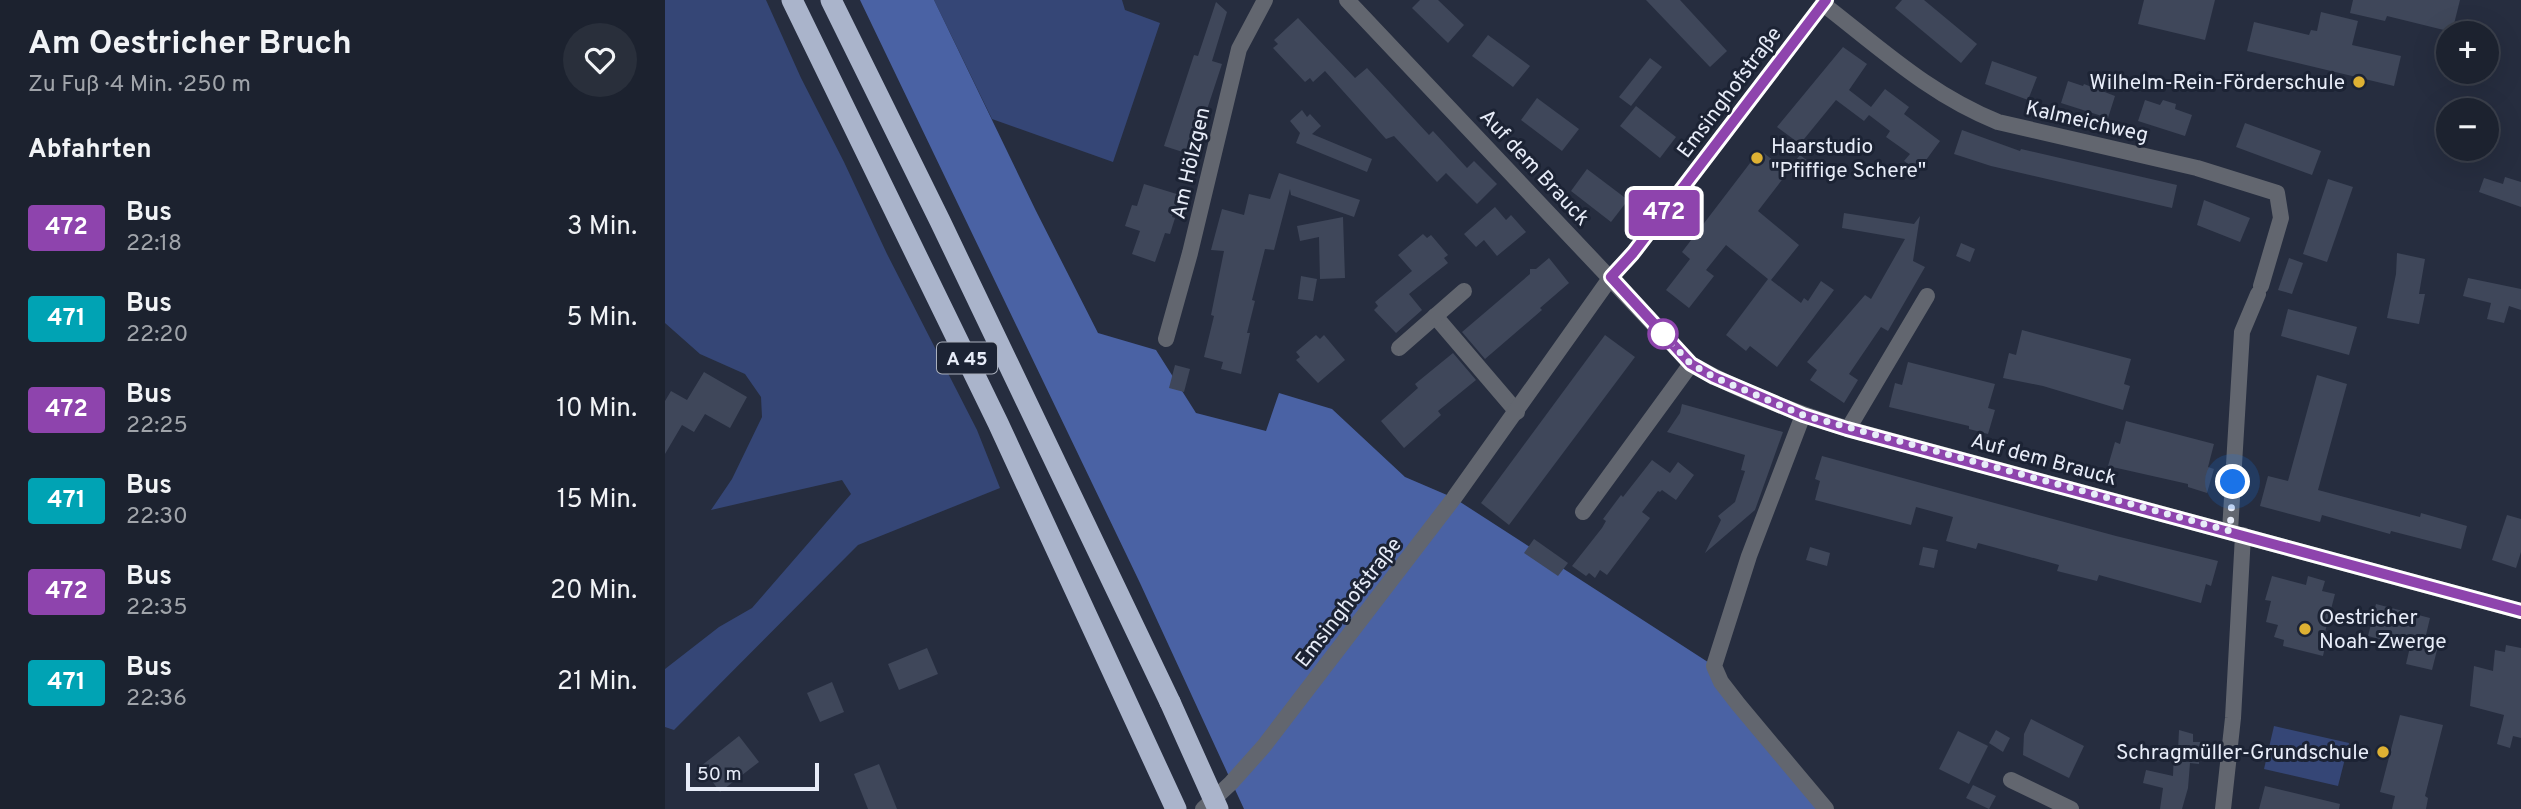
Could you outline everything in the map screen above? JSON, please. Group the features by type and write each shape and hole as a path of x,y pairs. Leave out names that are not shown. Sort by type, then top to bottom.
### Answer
{"highway":[{"name":"A 45","path":"792,0 998,423 1176,809"},
{"name":"A 45","path":"831,0 946,233 1170,702 1218,809"}],"street":[{"name":"Am Hölzgen","path":"1166,338 1190,253 1240,49 1265,0"},
{"name":"Auf dem Brauck","path":"1347,0 1691,364 1714,377 1803,415 1847,429 2521,611"},
{"name":"Emsinghofstraße","path":"1203,809 1258,753 1454,498 1611,277 1633,253 1824,2"},
{"name":"Kalmeichweg","path":"1824,2 1915,77 1971,111 1998,122 2197,168 2277,193 2281,219 2259,290 2242,332 2236,533"},
{"path":"1399,348 1464,291"},
{"path":"1847,429 1927,296"},
{"path":"1435,316 1517,412"},
{"path":"1583,512 1691,364"},
{"path":"1803,415 1749,555 1714,666 1721,682 1738,704 1826,809"},
{"path":"2223,809 2233,718 2236,533"},
{"path":"2011,779 2071,809"}],"shaded area":[{"path":"665,0 766,0 887,254 977,430 1000,488 858,545 674,730 665,727 665,669 719,627 752,608 851,494 842,480 711,510 732,479 762,417 761,397 745,374 700,354 665,323"},
{"path":"860,0 934,0 1098,333 1156,350 1196,413 1266,431 1279,393 1332,409 1405,477 1454,498 1714,666 1827,809 1244,809 1140,583"},
{"path":"934,0 1122,0 1125,10 1160,23 1113,162 992,119"},
{"path":"2274,726 2349,743 2338,786 2264,769"}],"building":[{"path":"1420,0 1438,0 1464,25 1448,43 1412,8"},
{"path":"1646,0 1680,0 1727,51 1710,67"},
{"path":"1902,0 1924,0 1977,44 1961,63 1895,8"},
{"path":"2144,0 2215,0 2205,40 2138,24"},
{"path":"2353,0 2460,0 2455,21 2436,21 2436,28 2387,16 2385,21 2350,13"},
{"path":"1216,2 1227,12 1212,61 1222,64 1192,155 1164,146 1194,55 1198,56"},
{"path":"2321,12 2358,21 2352,45 2401,56 2394,86 2247,51 2254,22 2309,35 2311,30 2317,31"},
{"path":"1298,18 1355,78 1367,68 1429,135 1433,131 1467,168 1474,161 1497,184 1477,204 1446,173 1437,182 1394,136 1386,139 1325,71 1313,82 1310,78 1305,82 1273,48 1278,44 1274,40"},
{"path":"1488,35 1530,66 1513,87 1472,56"},
{"path":"1843,47 1867,64 1849,90 1871,107 1885,89 1909,107 1904,114 1940,141 1918,171 1904,161 1910,154 1886,137 1890,131 1869,115 1864,121 1836,100 1800,144 1777,127"},
{"path":"1650,58 1662,67 1631,106 1619,97"},
{"path":"1992,61 2037,77 2028,100 1985,84"},
{"path":"2068,81 2115,96 2108,118 2061,103"},
{"path":"1537,98 1579,129 1562,151 1521,120"},
{"path":"2145,100 2160,105 2163,100 2176,104 2175,109 2192,115 2185,136 2138,121"},
{"path":"1636,106 1676,137 1660,158 1620,126"},
{"path":"1302,110 1307,117 1310,114 1321,126 1312,134 1372,159 1367,172 1296,143 1300,133 1290,121"},
{"path":"2245,123 2321,151 2312,175 2236,147"},
{"path":"1962,130 2020,151 2021,149 2177,185 2172,208 1991,166 1954,154"},
{"path":"1760,150 1788,172 1758,211 1799,245 1771,280 1801,303 1804,298 1808,301 1821,281 1834,290 1777,367 1750,346 1746,351 1726,335 1768,279 1726,245 1706,270 1714,276 1689,308 1666,290 1690,259 1682,252"},
{"path":"1800,155 1813,165 1803,179 1789,169"},
{"path":"1587,169 1628,200 1611,222 1571,191"},
{"path":"1279,173 1360,200 1354,217 1291,195 1290,189 1274,250 1265,249 1252,300 1255,301 1241,374 1221,369 1223,362 1204,357 1214,316 1211,315 1224,251 1211,250 1222,209 1244,215 1249,194 1270,199"},
{"path":"2505,177 2521,182 2521,207 2479,192 2484,178 2503,184"},
{"path":"2328,179 2353,187 2327,262 2303,254"},
{"path":"1144,184 1180,195 1172,217 1175,218 1170,234 1165,233 1155,262 1132,254 1140,231 1125,226 1132,205 1137,206"},
{"path":"2204,200 2250,218 2240,242 2197,225"},
{"path":"1495,207 1506,220 1511,215 1526,232 1497,256 1484,240 1476,247 1464,234"},
{"path":"1844,213 1914,224 1920,216 1913,261 1925,267 1888,331 1881,327 1849,374 1858,380 1844,403 1810,380 1817,370 1807,362 1865,295 1871,299 1905,239 1842,228"},
{"path":"1343,217 1345,278 1320,279 1319,237 1300,241 1297,226"},
{"path":"1423,234 1427,238 1431,235 1448,255 1444,258 1448,263 1409,294 1422,310 1396,333 1374,310 1378,306 1375,302 1412,271 1398,255"},
{"path":"1961,243 1975,249 1970,262 1956,256"},
{"path":"2397,253 2425,259 2419,294 2425,294 2419,324 2387,318 2396,274"},
{"path":"1549,258 1569,283 1485,359 1462,332 1530,274 1530,269 1536,269"},
{"path":"2289,258 2303,263 2292,294 2278,290"},
{"path":"1301,276 1317,279 1313,301 1298,299"},
{"path":"2468,278 2521,289 2521,310 2509,306 2504,323 2487,319 2491,303 2463,296"},
{"path":"2288,309 2357,327 2349,355 2281,336"},
{"path":"2022,330 2131,359 2124,384 2130,386 2123,410 2043,386 2003,378 2009,353 2016,355"},
{"path":"1316,335 1320,339 1324,335 1345,360 1318,383 1296,360 1300,357 1296,352"},
{"path":"1605,335 1635,357 1509,525 1481,503"},
{"path":"1453,353 1476,380 1438,411 1441,415 1404,448 1381,421 1418,388 1415,384"},
{"path":"1908,362 1995,384 1988,408 1995,410 1988,434 1969,429 1969,426 1889,407 1895,383 1902,385"},
{"path":"1175,365 1190,369 1184,392 1169,388"},
{"path":"704,372 747,397 730,428 705,414 694,432 682,425 665,454 665,401 671,391 687,400"},
{"path":"2317,375 2347,384 2318,490 2420,517 2421,513 2467,526 2461,549 2391,531 2390,534 2322,515 2320,522 2260,506 2268,476 2288,481"},
{"path":"1682,404 1783,432 1755,510 1705,553 1721,520 1718,516 1735,502 1745,471 1741,470 1745,455 1667,432 1680,413"},
{"path":"2126,421 2214,444 2208,467 2214,469 2207,493 2188,487 2188,484 2108,466 2115,442 2120,444"},
{"path":"1822,456 2218,561 2211,586 2206,584 2201,603 2099,575 2097,581 2057,571 2059,565 1978,543 1976,549 1946,541 1953,517 1916,507 1911,525 1815,500 1820,481 1815,479"},
{"path":"1652,460 1670,473 1678,462 1694,475 1676,500 1662,490 1658,491 1642,512 1650,518 1607,575 1600,570 1595,578 1589,573 1586,576 1572,566 1602,528 1606,521 1603,519 1621,495 1623,497"},
{"path":"2507,515 2521,519 2521,552 2516,568 2492,560"},
{"path":"1534,539 1568,563 1558,576 1524,553"},
{"path":"1810,547 1830,553 1827,566 1806,560"},
{"path":"1923,547 1938,550 1934,568 1919,565"},
{"path":"2272,576 2306,585 2308,576 2325,581 2322,591 2335,594 2324,636 2327,637 2323,656 2283,646 2284,640 2274,637 2278,625 2266,622 2271,601 2265,600"},
{"path":"2376,604 2430,618 2426,635 2440,638 2432,670 2406,664 2410,647 2368,636"},
{"path":"2506,645 2521,648 2521,738 2513,736 2510,748 2497,744 2504,715 2470,706 2474,666 2493,671 2495,650 2505,652"},
{"path":"927,648 938,674 899,690 888,664"},
{"path":"832,682 844,712 820,722 807,693"},
{"path":"2400,715 2443,725 2425,796 2428,798 2426,809 2392,809 2395,796 2380,792"},
{"path":"2031,719 2084,746 2069,778 2023,755 2024,734"},
{"path":"1996,730 2010,738 2003,752 1989,743"},
{"path":"2179,730 2193,734 2193,742 2200,742 2199,764 2190,763 2188,788 2182,809 2160,809 2163,788 2143,783 2146,770 2173,776 2174,751 2178,751"},
{"path":"1958,731 1988,746 1969,784 1939,769"},
{"path":"739,736 759,762 720,792 701,766"},
{"path":"879,764 897,809 868,809 854,774"},
{"path":"1973,785 1996,796 1989,809 1966,798"},
{"path":"2265,786 2340,804 2339,809 2259,809"}],"bus line":[{"name":"472","path":"1826,0 1633,253 1611,277 1691,364 1714,377 1803,415 1847,429 2111,498 2521,611"}],"place":[{"name":"Wilhelm-Rein-Förderschule","path":"2359,82"},
{"name":"Haarstudio \"Pfiffige Schere\"","path":"1757,158"},
{"name":"Oestricher Noah-Zwerge","path":"2305,629"},
{"name":"Schragmüller-Grundschule","path":"2383,752"}],"route":[{"path":"1663,334 1691,364 1714,377 1803,415 2230,531 2233,482"}]}
